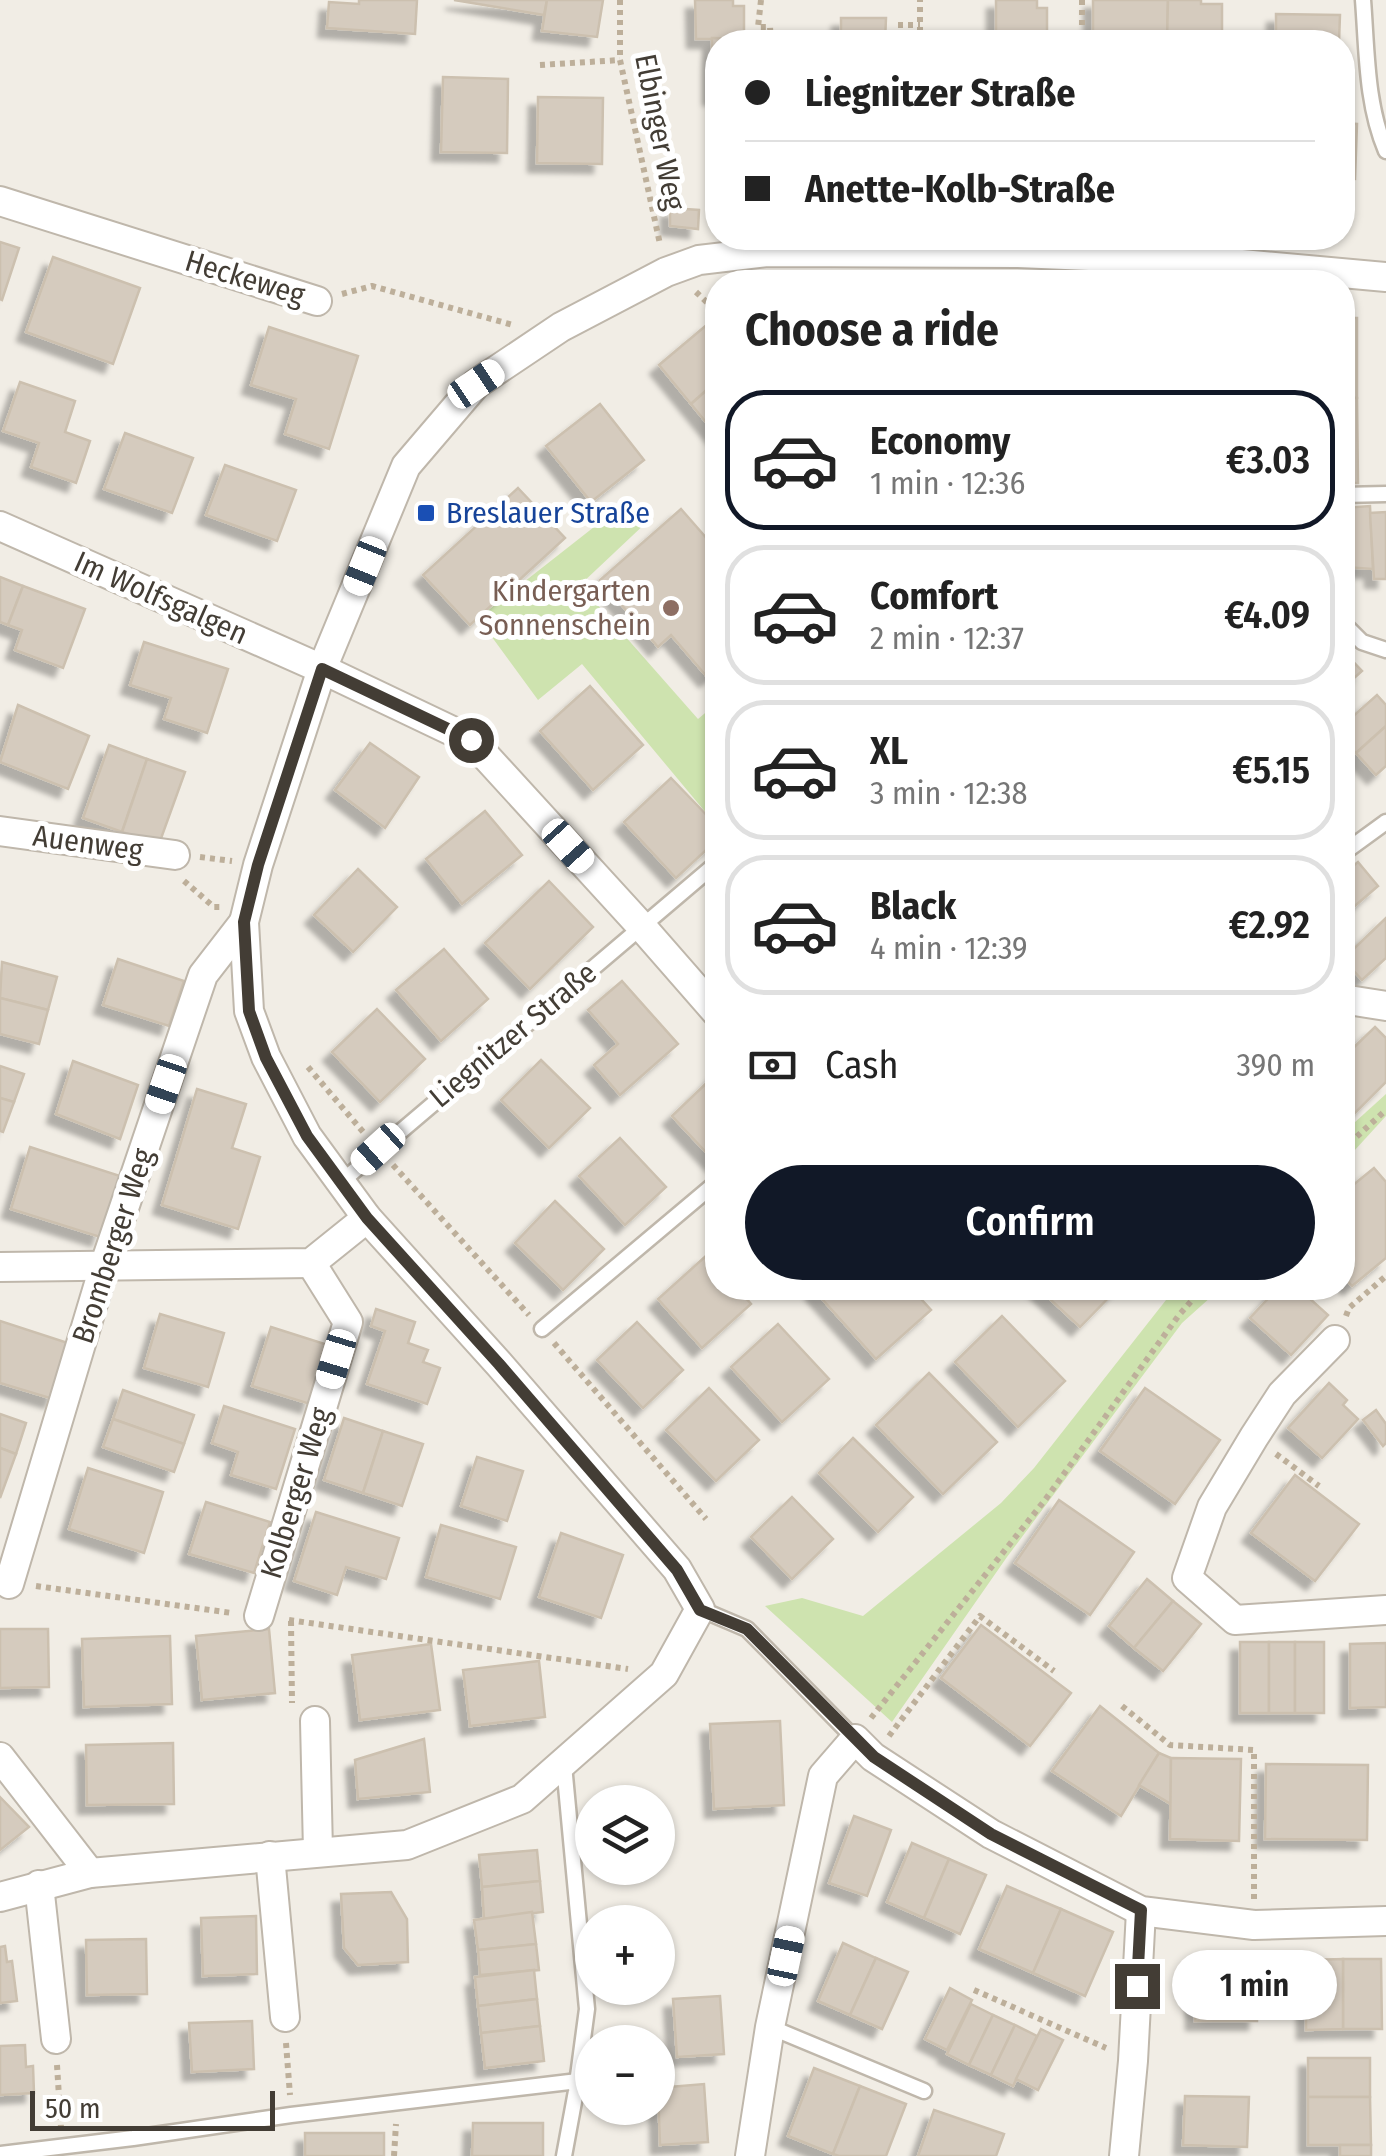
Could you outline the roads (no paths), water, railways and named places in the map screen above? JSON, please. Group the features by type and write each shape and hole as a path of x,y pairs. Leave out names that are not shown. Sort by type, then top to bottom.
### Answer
{"street":[{"name":"Heckeweg","path":"0,201 317,301"},
{"path":"0,1897 90,1873 407,1845 522,1799 664,1674 700,1610 677,1570 340,1183 307,1136 266,1058 249,1011 246,914 258,865 322,669 406,466 476,384 549,335 666,272 699,260 766,252 1018,253 1189,270"},
{"path":"1355,276 1386,277"},
{"name":"Im Wolfsgalgen","path":"0,526 322,669"},
{"path":"322,669 471,740 705,999"},
{"name":"Auenweg","path":"0,831 175,855"},
{"name":"Bromberger Weg","path":"9,1584 104,1267 203,975 246,914"},
{"path":"1355,1001 1386,1006"},
{"path":"0,1268 311,1263 367,1218"},
{"name":"Kolberger Weg","path":"259,1616 348,1322 311,1263"},
{"path":"1335,1340 1282,1394 1254,1438 1212,1507 1187,1578 1235,1620 1386,1610"},
{"path":"316,1721 318,1852"},
{"path":"750,2156 770,2027 823,1776 864,1748 991,1834 1141,1910 1254,1925 1386,1920"},
{"path":"0,1758 90,1873"},
{"path":"270,1856 285,2017"},
{"path":"40,1885 56,2039"},
{"path":"1124,2156 1134,2060 1141,1910"}],"lane":[{"path":"1363,0 1370,90 1376,127 1386,151"},
{"path":"1355,495 1386,494"},
{"path":"1355,635 1362,642 1386,650"},
{"path":"1355,845 1386,822"},
{"name":"Liegnitzer Straße","path":"340,1183 705,873"},
{"path":"542,1328 705,1192"},
{"path":"700,1610 747,1629 864,1748"},
{"path":"564,1763 587,2009 585,2025"},
{"path":"770,2027 924,2091"},
{"path":"0,2154 575,2081"},
{"path":"564,2156 575,2097"}],"place":[{"name":"Breslauer Straße","path":"426,513"},
{"name":"Kindergarten Sonnenschein","path":"671,608"}]}
